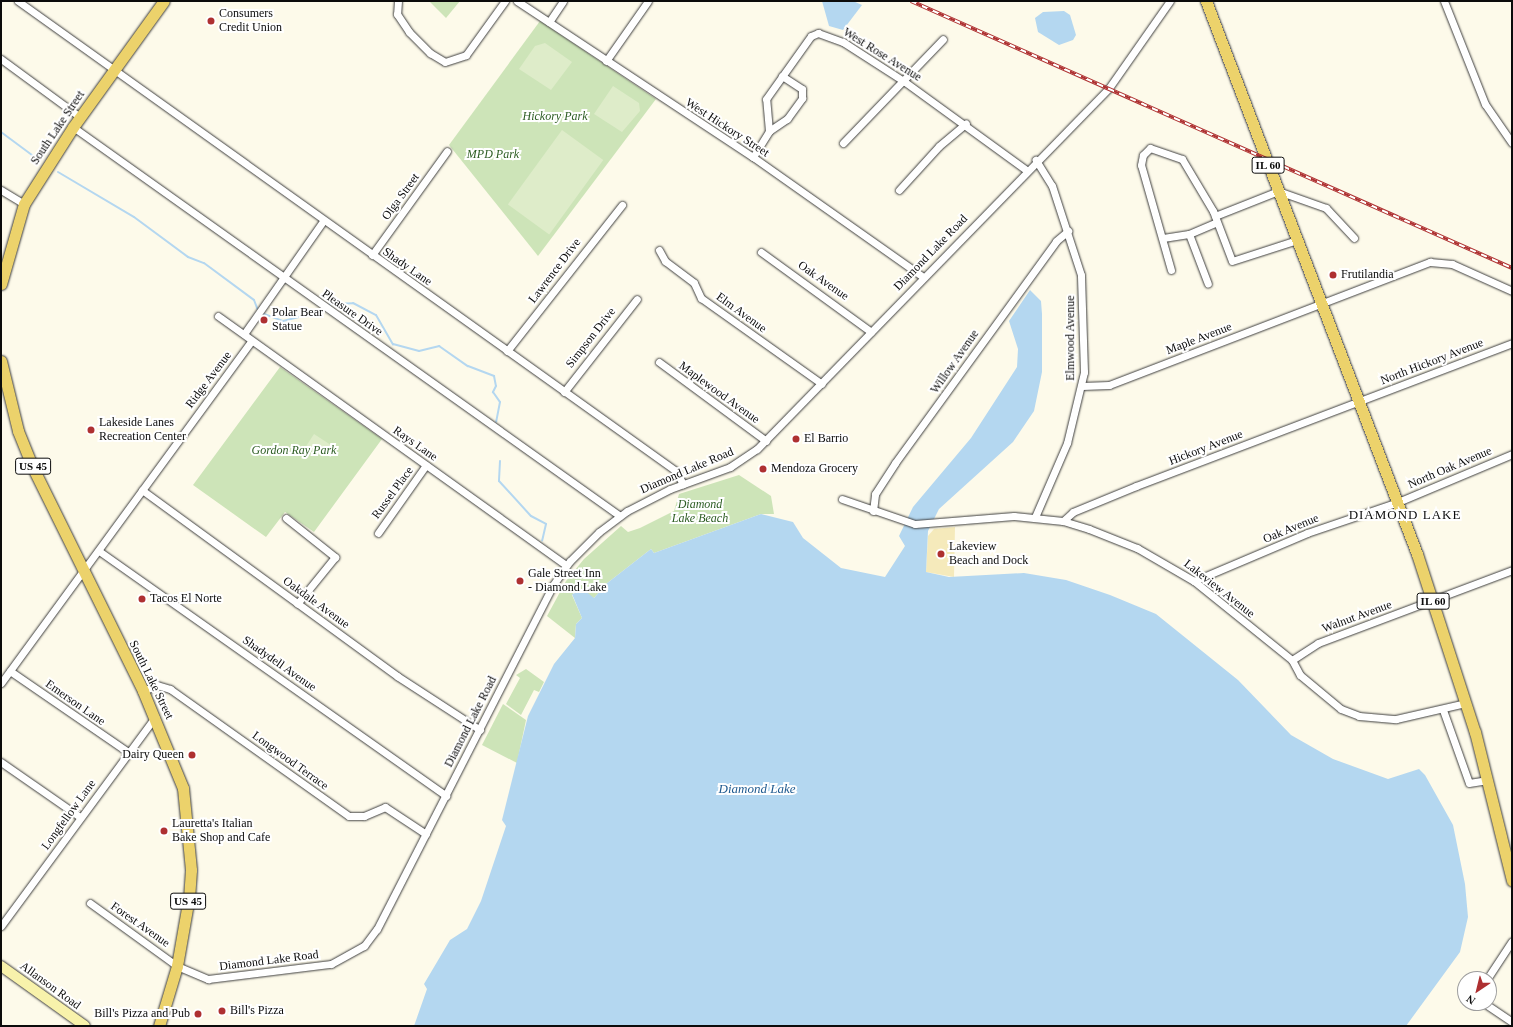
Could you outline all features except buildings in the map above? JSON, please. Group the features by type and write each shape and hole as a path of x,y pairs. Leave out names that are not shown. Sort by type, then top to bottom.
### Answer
{"main road":[{"name":"South Lake Street","path":"1,284 24,204 73,127 164,1"},
{"name":"IL 60","path":"1206,1 1398,502 1433,601 1466,703 1488,780 1512,876"},
{"name":"South Lake Street","path":"1,361 18,431 84,572 143,691 183,788 188,813 191,870 177,966 159,1026"}],"street":[{"name":"Shady Lane","path":"18,1 113,71 676,471 683,484"},
{"path":"398,1 396,14 409,32 430,53 445,62 466,55 505,1"},
{"name":"West Hickory Street","path":"517,1 753,157 923,277"},
{"path":"549,22 563,1"},
{"path":"606,61 648,1"},
{"name":"Diamond Lake Road","path":"177,966 199,978 225,979 331,964 349,957 377,929 566,565 586,543 620,516 647,499 733,466 766,441 1026,170 1117,79 1170,1"},
{"path":"1444,1 1484,104 1512,143"},
{"name":"West Rose Avenue","path":"769,131 765,102 811,36 818,33 843,42 905,82 966,123 1026,170"},
{"path":"843,143 905,82 943,39"},
{"path":"1,59 80,117"},
{"path":"753,157 769,131 787,119 802,98 802,89 782,76"},
{"path":"900,190 939,146 966,123"},
{"name":"Pleasure Drive","path":"73,127 620,516"},
{"path":"1171,270 1141,165 1143,155 1150,148 1182,159 1216,219 1232,261 1297,240"},
{"name":"Olga Street","path":"372,255 447,151"},
{"name":"Elmwood Avenue","path":"1035,517 1067,443 1082,386 1081,275 1068,231 1052,186 1036,160"},
{"path":"1,190 24,204"},
{"path":"1163,238 1189,234 1216,219 1278,191 1326,208 1354,238"},
{"name":"Lawrence Drive","path":"507,351 622,205"},
{"path":"244,334 324,221"},
{"name":"Willow Avenue","path":"873,511 875,494 895,463 1056,241 1068,231"},
{"path":"1189,234 1208,284"},
{"name":"Elm Avenue","path":"659,250 665,261 694,283 701,298 822,384"},
{"name":"Oak Avenue","path":"761,252 872,332"},
{"name":"Maple Avenue","path":"1082,386 1109,384 1321,303 1440,261 1512,291"},
{"name":"Simpson Drive","path":"564,392 637,299"},
{"path":"218,316 244,334 251,341"},
{"name":"Rays Lane","path":"251,341 566,565"},
{"name":"Ridge Avenue","path":"1,683 84,572 251,341"},
{"name":"North Hickory Avenue","path":"1359,401 1512,343"},
{"name":"Maplewood Avenue","path":"659,362 766,441"},
{"name":"Hickory Avenue","path":"1063,521 1073,512 1136,486 1359,401"},
{"name":"North Oak Avenue","path":"1398,502 1512,454"},
{"name":"Russel Place","path":"378,532 426,465"},
{"name":"Oakdale Avenue","path":"142,490 297,604 480,730"},
{"name":"Lakeview Avenue","path":"842,499 903,521 936,523 974,517 1035,517 1063,521 1136,548 1194,581 1292,660 1300,675 1322,695 1341,709 1359,716 1396,719 1443,710 1466,703"},
{"name":"Oak Avenue","path":"1194,581 1307,533 1398,502"},
{"path":"286,518 322,545 335,557 297,604"},
{"name":"Shadydell Avenue","path":"99,551 446,796"},
{"name":"Walnut Avenue","path":"1292,660 1318,643 1512,570"},
{"name":"Emerson Lane","path":"10,671 128,752"},
{"name":"Longwood Terrace","path":"143,691 157,685 170,689 349,816 364,816 385,807 426,834"},
{"path":"1443,710 1469,783 1488,780"},
{"name":"Longfellow Lane","path":"1,926 155,717"},
{"path":"1,762 80,817"},
{"name":"Forest Avenue","path":"90,903 177,966"},
{"path":"1492,971 1512,942"},
{"name":"Allanson Road","path":"1,966 85,1026"},
{"path":"1496,1011 1512,1022"}],"green space":[{"path":"429,1 460,1 446,18"},
{"name":"Hickory Park","path":"540,21 656,99 538,256 449,145"},
{"path":"545,43 572,62 551,90 519,69 535,46"},
{"path":"613,86 639,103 640,111 622,132 594,114"},
{"path":"562,130 603,160 549,234 508,204"},
{"name":"Gordon Ray Park","path":"280,367 382,439 314,532 285,512 266,537 193,485"},
{"path":"314,434 331,445 323,457 306,446"},
{"name":"Diamond Lake Beach","path":"739,475 771,496 774,514 761,514 654,553 651,549 606,584 594,598 574,592 572,595 582,618 576,624 575,638 547,616 566,581 584,559 621,526 628,532 640,528 674,511 679,494"},
{"path":"526,669 544,682 539,692 534,690 521,715 506,704 520,678 516,675"},
{"path":"503,704 526,720 517,763 482,745"}],"sand":[{"name":"Lakeview Beach and Dock","path":"955,527 954,577 926,572 928,536 934,529"}],"water":[{"path":"822,1 853,1 862,5 843,30 829,26"},
{"path":"1064,11 1070,15 1076,35 1073,40 1059,45 1038,32 1035,18 1043,12"},
{"name":"Diamond Lake","path":"1030,290 1041,301 1042,314 1042,372 1034,411 1013,442 939,509 928,531 926,572 949,577 1024,573 1066,580 1110,595 1156,614 1238,680 1291,735 1333,759 1388,779 1419,769 1425,775 1453,825 1465,884 1468,917 1460,952 1406,1026 414,1026 427,989 424,984 450,940 467,929 481,901 506,826 502,820 528,716 554,664 575,638 576,624 582,618 572,594 584,590 594,598 606,584 651,549 654,553 761,514 793,522 803,538 841,568 885,577 905,546 899,536 913,507 971,438 1017,367 1018,349 1009,321"}],"waterway":[{"path":"1,132 36,158"},
{"path":"58,172 134,217 188,257 204,263 254,300 257,308"},
{"path":"330,304 353,303 376,315 393,344 419,351 439,346 468,366 494,376 496,386 493,392 500,402 496,422"},
{"path":"264,314 283,321 323,311"},
{"path":"500,461 499,481 531,516 546,524 542,541"}],"railway":[{"path":"911,1 1512,268"}],"place":[{"name":"Consumers Credit Union","path":"211,21"},
{"name":"Frutilandia","path":"1333,275"},
{"name":"Polar Bear Statue","path":"264,320"},
{"name":"Lakeside Lanes Recreation Center","path":"91,430"},
{"name":"El Barrio","path":"796,439"},
{"name":"Mendoza Grocery","path":"763,469"},
{"name":"Lakeview Beach and Dock","path":"941,554"},
{"name":"Gale Street Inn - Diamond Lake","path":"520,581"},
{"name":"Tacos El Norte","path":"142,599"},
{"name":"Dairy Queen","path":"192,755"},
{"name":"Lauretta's Italian Bake Shop and Cafe","path":"164,831"},
{"name":"Bill's Pizza","path":"222,1011"},
{"name":"Bill's Pizza and Pub","path":"198,1014"}],"district":[{"name":"DIAMOND LAKE","path":"1405,515"}],"park label":[{"name":"MPD Park","path":"493,155"}]}
